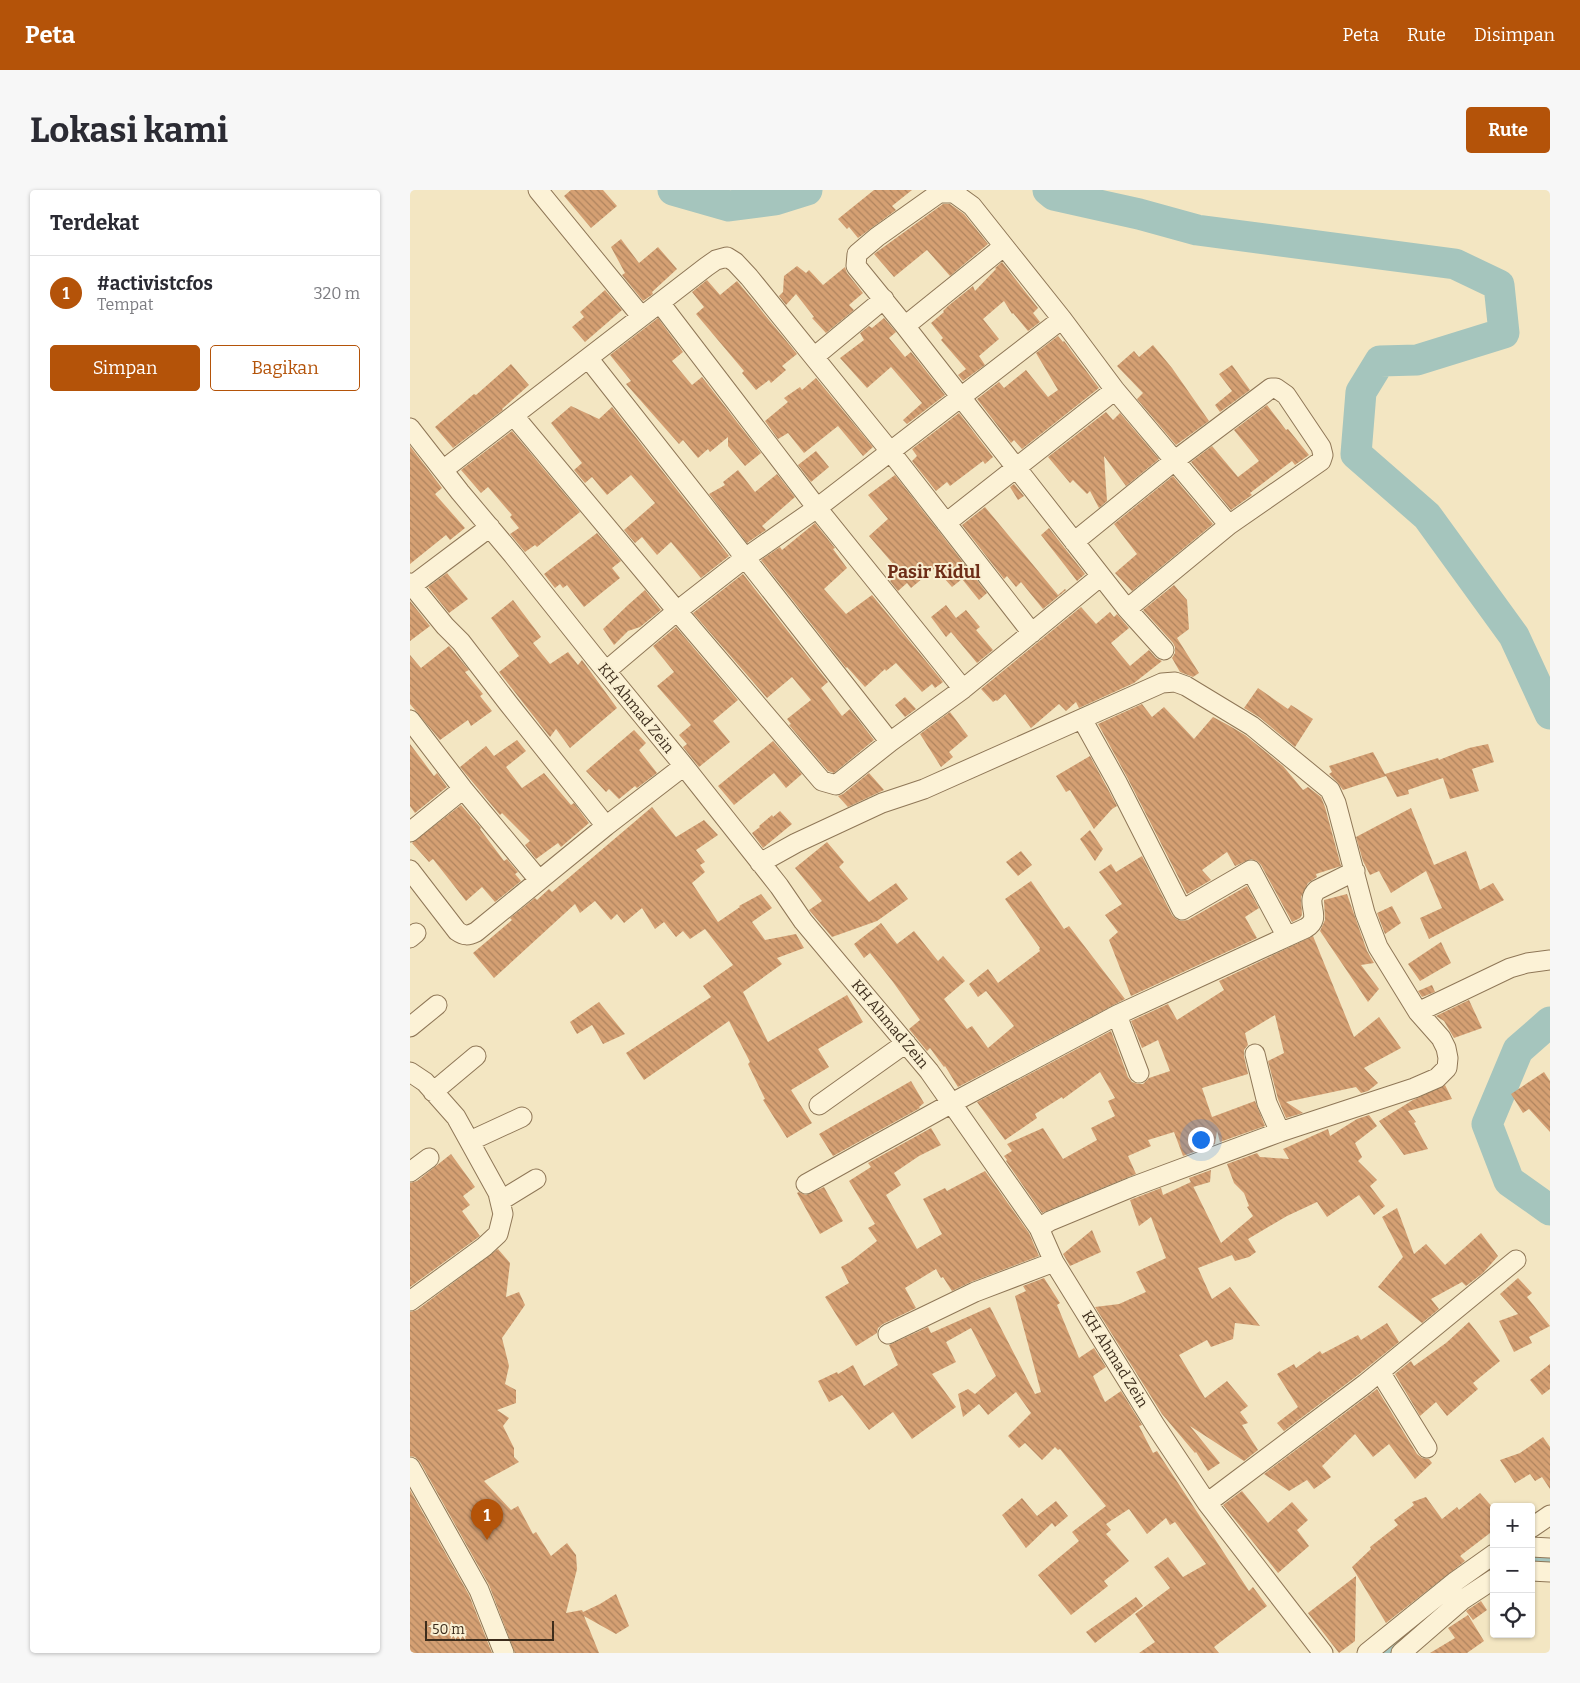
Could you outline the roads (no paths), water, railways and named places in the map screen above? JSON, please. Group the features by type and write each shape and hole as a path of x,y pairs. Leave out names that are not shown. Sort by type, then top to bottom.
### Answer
{"street":[{"path":"538,190 641,316"},
{"path":"1164,650 1127,609 884,299 856,266 857,254 877,237 940,193 954,193 972,206 1062,319 1114,390 1229,525"},
{"path":"905,326 1003,247"},
{"path":"443,470 711,263 727,257 735,262 749,277 814,357 1032,633"},
{"path":"814,357 884,299"},
{"path":"660,302 817,508 963,689"},
{"path":"606,671 677,611 745,558 817,508 1062,319"},
{"path":"588,358 890,742"},
{"path":"1074,542 1174,461 1270,388 1276,388 1286,394 1321,447 1323,455 1321,461 1229,525 1127,609"},
{"path":"946,523 1114,390"},
{"path":"514,416 822,781 836,785 890,742 963,689 1101,576"},
{"name":"KH Ahmad Zein","path":"410,428 684,766 779,886 803,921 930,1071 1039,1228 1054,1262 1155,1425 1207,1503 1323,1653"},
{"path":"490,527 411,585 461,642 606,826"},
{"path":"760,863 796,843 882,803 924,789 1162,683 1175,682 1186,686 1252,726 1330,790 1336,803 1365,913 1378,947 1418,1012 1441,1038 1448,1058 1446,1068 1437,1078 1414,1088 1280,1132 1132,1187 1050,1221 1039,1228"},
{"path":"1082,719 1117,782 1182,909 1184,910 1251,870 1287,937"},
{"path":"410,720 463,789 539,880"},
{"path":"410,870 458,931 463,935 469,935 476,932 606,826 684,766"},
{"path":"410,832 463,789"},
{"path":"806,1184 1117,1015 1312,925 1314,914 1311,900 1313,894 1317,890 1355,871"},
{"path":"1418,1012 1510,968 1527,963 1550,960"},
{"path":"410,1027 437,1005"},
{"path":"1117,1015 1140,1073"},
{"path":"819,1105 906,1043"},
{"path":"1255,1054 1267,1103 1280,1132"},
{"path":"433,1092 476,1056"},
{"path":"410,1072 425,1082 456,1118 498,1193 503,1214 498,1234 484,1247 410,1300"},
{"path":"470,1142 522,1117"},
{"path":"410,1172 429,1158"},
{"path":"500,1201 536,1179"},
{"path":"1207,1503 1380,1372 1516,1260"},
{"path":"888,1334 975,1292 1054,1262"},
{"path":"1380,1372 1426,1448"},
{"path":"410,1467 479,1590 504,1653"},
{"path":"1535,1525 1550,1515"},
{"path":"1535,1547 1550,1548"},
{"path":"1396,1647 1456,1581 1490,1557"},
{"path":"1535,1571 1550,1572"},
{"path":"1367,1653 1396,1647 1490,1582"}],"waterway":[{"path":"673,190 729,206 775,200 807,190"},
{"path":"1048,190 1054,195 1139,214 1197,230 1455,264 1499,285 1504,333 1417,360 1380,361 1361,392 1356,454 1427,516 1514,636 1550,714"},
{"path":"1550,1022 1518,1050 1487,1124 1509,1181 1550,1210"},
{"path":"1535,1561 1550,1562"},
{"path":"1384,1653 1433,1614"}],"place":[{"name":"#activistcfos","path":"487,1540"}],"district":[{"name":"Pasir Kidul","path":"934,572"}]}
